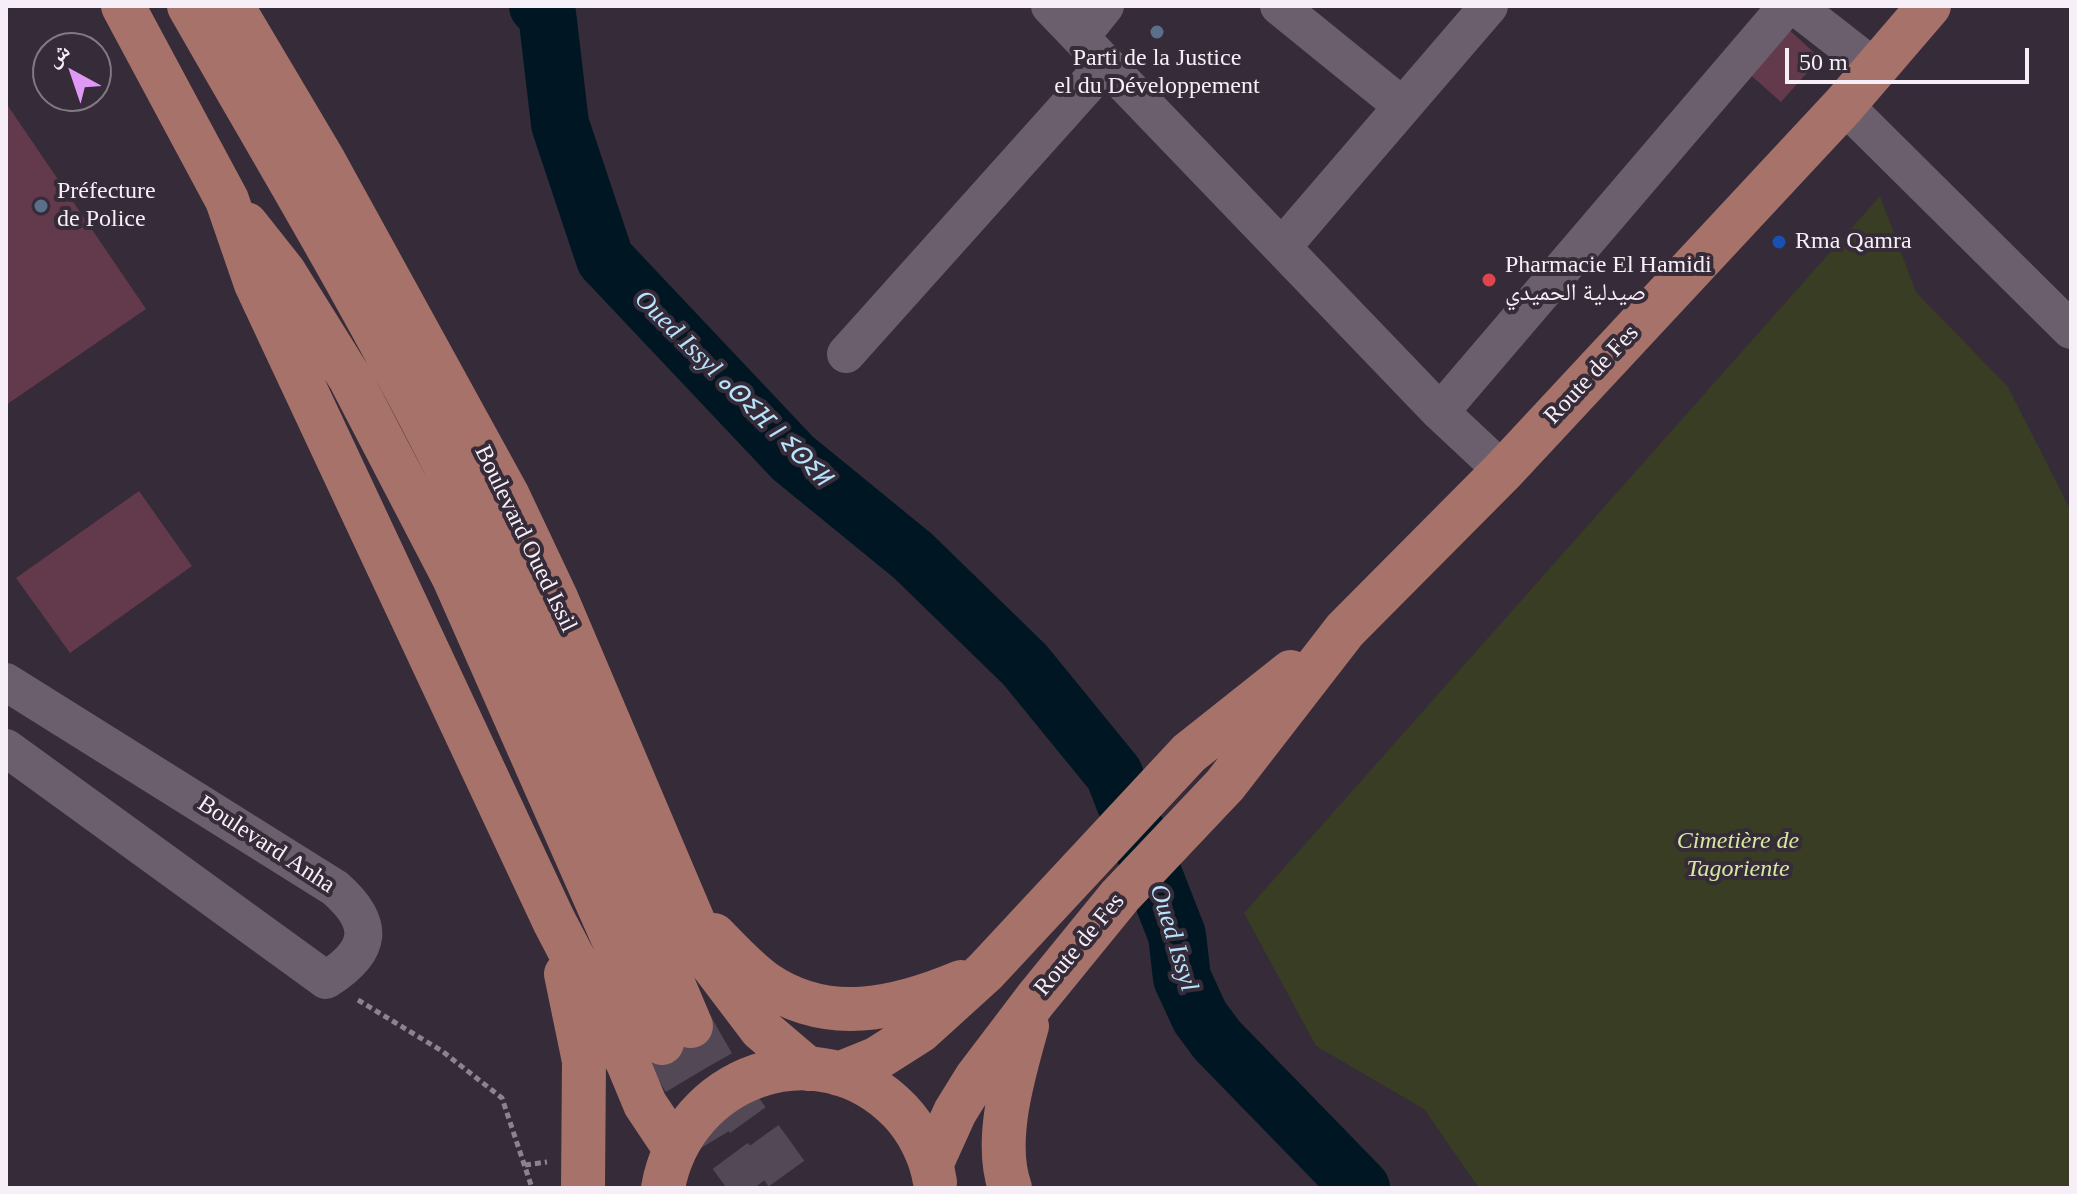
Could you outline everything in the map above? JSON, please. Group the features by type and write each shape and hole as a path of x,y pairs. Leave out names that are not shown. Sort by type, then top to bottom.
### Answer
{"main road":[{"name":"Boulevard Oued Issil","path":"123,6 227,200 256,284 554,921 628,1063 669,1168"},
{"name":"Boulevard Oued Issil","path":"189,6 372,325 451,475 516,611 676,1034 634,986 454,578 350,378 284,272 227,200"},
{"name":"Boulevard Oued Issil","path":"232,6 324,161 507,494 557,600 711,963 761,1029 823,1072 874,1090 894,1106 915,1130 934,1177"},
{"name":"Route de Fes","path":"669,1168 696,1116 727,1090 763,1074 823,1072 876,1059 920,1031 985,972 1189,753 1345,630 1503,471 1844,105 1929,6"},
{"name":"Route de Fes","path":"934,1177 949,1125 976,1078 1120,896 1225,785 1345,630"},
{"path":"687,909 765,982 794,998 823,1006 854,1010 888,1007 924,997 985,972"},
{"path":"554,921 584,1061 583,1188"},
{"path":"1010,1188 1004,1132 1009,1090 1036,999"}],"street":[{"path":"1050,6 1440,412 1503,471"},
{"path":"1080,37 1105,6"},
{"path":"1279,6 1401,105"},
{"path":"1282,247 1489,6"},
{"path":"1440,412 1787,6"},
{"path":"1795,6 1876,69"},
{"path":"846,354 1105,65"},
{"path":"1844,105 2071,330"},
{"name":"Boulevard Anha","path":"6,682 335,888 354,904 362,920 364,934 355,956 344,969 326,980"},
{"path":"6,748 326,980"}],"path":[{"path":"326,980 442,1051 502,1098 532,1188"}],"green space":[{"name":"Cimetière de Tagoriente","path":"1880,196 1916,292 2008,387 2071,511 2071,1188 1479,1188 1424,1109 1316,1046 1244,913"}],"building":[{"path":"1786,27 1820,58 1781,102 1746,71"},
{"name":"Préfecture de Police","path":"6,103 146,309 6,405"},
{"path":"139,491 192,566 70,653 16,578"}],"waterway":[{"name":"Oued Issyl ⴰⵙⵉⴼ ⵏ ⵉⵙⵉⵍ","path":"538,6 547,13 560,124 605,259 793,458 913,556 1025,665 1114,774 1177,935 1182,978 1200,1017 1217,1040 1361,1188"}],"tunnel":[{"path":"691,1026 734,1101 797,1188"},
{"path":"662,1043 728,1153 754,1188"}],"place":[{"name":"Parti de la Justice el du Développement","path":"1157,32"},
{"name":"Préfecture de Police","path":"41,206"},
{"name":"Rma Qamra","path":"1779,242"},
{"name":"Pharmacie El Hamidi صيدلية الحميدي","path":"1489,280"}],"water label":[{"name":"Oued Issyl","path":"1173,938"}]}
